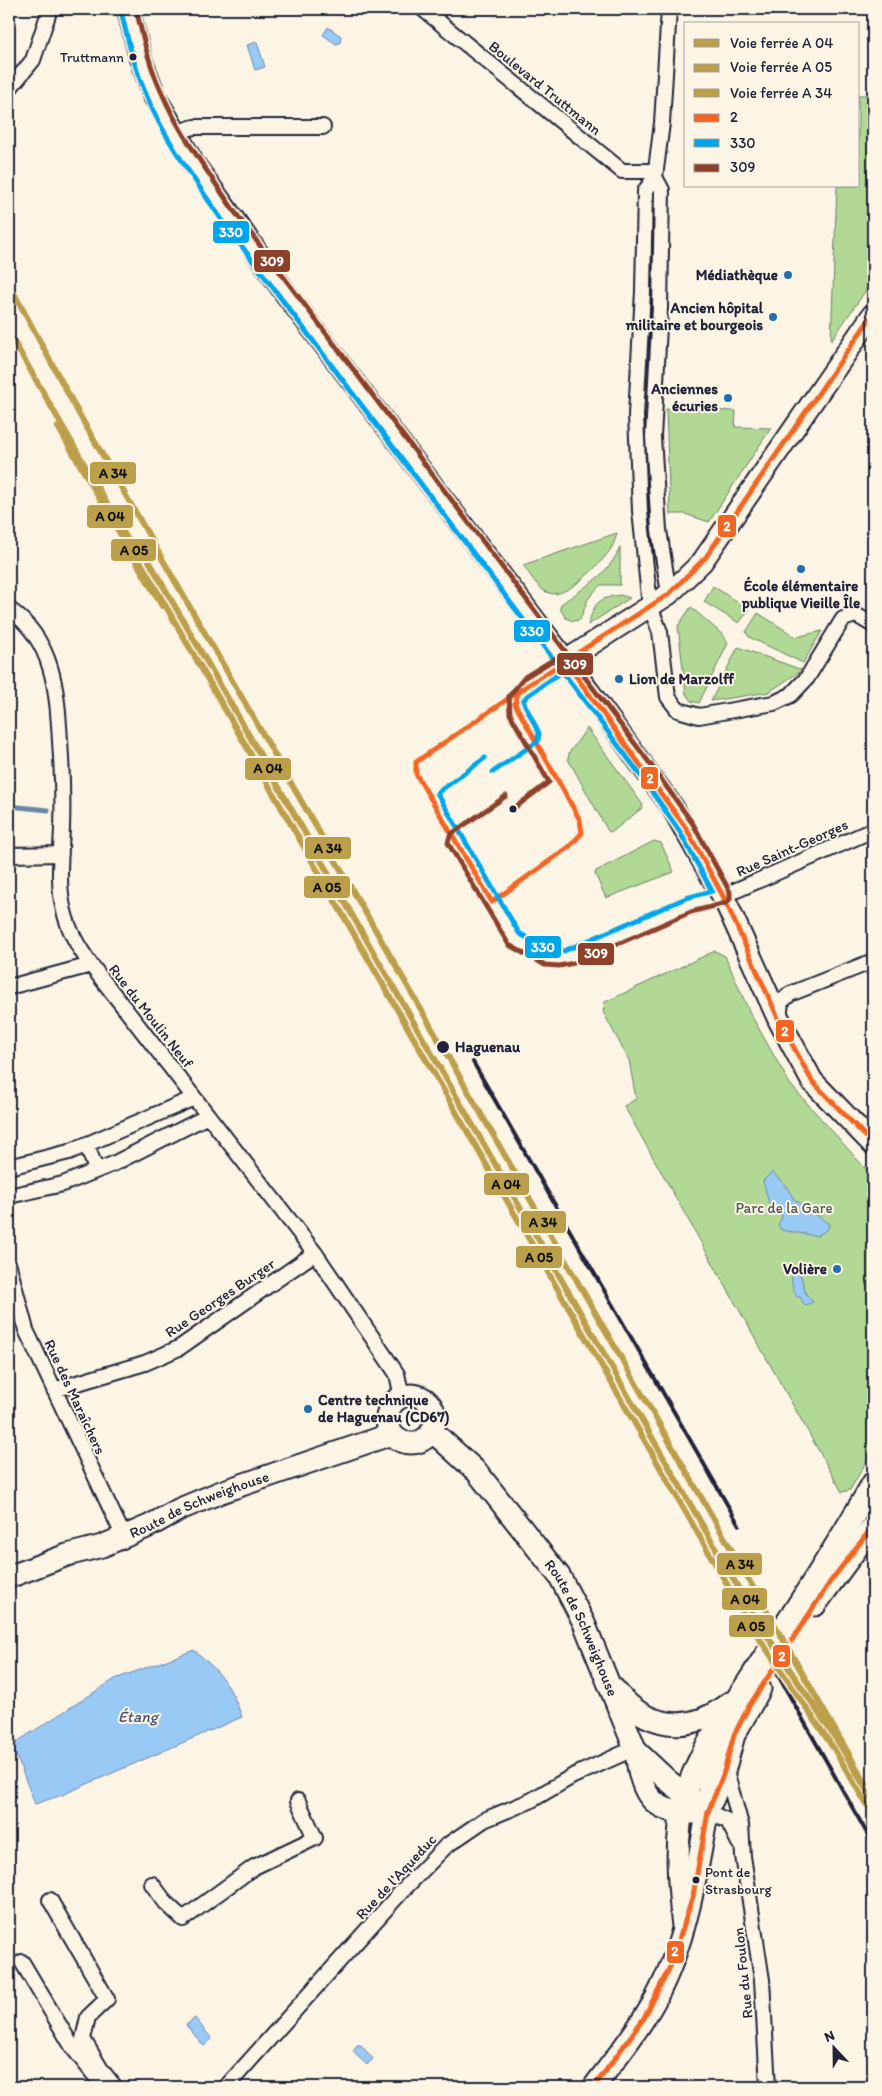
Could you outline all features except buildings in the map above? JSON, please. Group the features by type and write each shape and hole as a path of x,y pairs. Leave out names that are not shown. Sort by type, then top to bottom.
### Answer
{"main road":[{"path":"128,9 141,60 155,98 174,133 228,215 281,287 565,661 674,808 723,896 779,1020 812,1081 873,1144"},
{"path":"415,1396 426,1401 434,1415 432,1431 421,1441 413,1443 398,1440 392,1434 386,1420 391,1405 402,1397 415,1396"},
{"name":"Route de Schweighouse","path":"432,1431 477,1472 560,1577 576,1604 635,1749"},
{"name":"Route de Schweighouse","path":"9,1577 124,1537 149,1526 180,1508 220,1492 392,1434"},
{"path":"683,1926 678,1882 684,1803 695,1768 718,1726 749,1689 804,1608 873,1483"},
{"path":"804,1608 830,1582 873,1526"},
{"path":"600,1665 623,1700 640,1713 661,1722 684,1724 698,1721 718,1711 749,1689"},
{"path":"708,1812 725,1767 749,1689"},
{"path":"594,2087 629,2041 655,2000 671,1964 693,1896 708,1812 708,1764 718,1726"},
{"path":"635,1749 667,1780 684,1803 708,1812"}],"street":[{"path":"9,89 33,60 50,9"},
{"name":"Boulevard Truttmann","path":"423,9 622,171 655,174"},
{"path":"668,9 662,123 655,174 645,191 643,291 636,415 641,531 650,606 660,632 668,698 678,710 699,716 765,706 783,699 796,690 807,678 843,619 856,615 873,626"},
{"path":"174,133 194,127 323,127"},
{"path":"655,174 662,190 660,308 653,437 659,530 669,594"},
{"path":"565,661 669,594 706,557 873,314"},
{"name":"Rue du Moulin Neuf","path":"9,609 25,622 39,640 48,658 56,685 62,778 60,887 64,910 75,941 91,965 315,1253 397,1374 402,1397"},
{"name":"Rue Saint-Georges","path":"723,896 873,830"},
{"path":"9,855 61,854"},
{"path":"779,1020 781,1002 790,994 873,961"},
{"path":"9,987 91,965"},
{"path":"9,1167 69,1152 194,1098"},
{"path":"9,1196 62,1184 96,1170 208,1116"},
{"path":"87,1145 96,1170"},
{"name":"Rue Georges Burger","path":"54,1390 145,1364 179,1348 315,1253"},
{"name":"Rue des Maraîchers","path":"9,1266 26,1330 124,1537"},
{"name":"Rue de l'Aqueduc","path":"226,2087 436,1855 472,1827 504,1810 530,1801 572,1776 635,1749"},
{"name":"Rue du Foulon","path":"725,1767 736,1802 762,1980 768,2087"},
{"path":"152,1884 166,1903 184,1919 254,1867 315,1838 298,1801"},
{"name":"Rue du Foulon","path":"708,1812 728,1821 743,1856"},
{"path":"50,1900 107,1999 88,2017 83,2039 102,2071 115,2087"},
{"path":"22,1962 73,2048 104,2087"}],"green space":[{"path":"860,95 873,95 873,280 831,341 837,188 860,188"},
{"path":"666,409 736,411 735,427 771,428 709,522 685,514 670,514"},
{"path":"617,533 612,547 593,570 565,591 556,594 545,591 523,565"},
{"path":"620,547 620,585 600,585 588,599 580,620 573,621 566,618 560,609 561,604 603,573"},
{"path":"713,586 749,610 739,623 704,602"},
{"path":"620,595 630,598 588,625 595,607 601,600"},
{"path":"691,607 724,636 728,643 699,703 691,701 686,694 678,626"},
{"path":"758,613 796,637 822,631 803,663 749,637 746,632"},
{"path":"738,647 802,670 769,692 711,701"},
{"path":"587,728 643,805 642,808 612,832 608,831 568,759 569,753"},
{"path":"654,841 661,843 674,872 606,898 595,874 596,871"},
{"name":"Parc de la Gare","path":"715,951 725,956 750,1013 790,1084 873,1177 873,1450 850,1490 842,1492 624,1106 636,1099 629,1060 603,1012 605,1002"}],"water":[{"path":"328,27 341,36 340,43 336,44 323,35"},
{"path":"257,42 265,67 255,70 247,45"},
{"path":"772,1172 785,1185 794,1199 829,1224 828,1229 817,1236 781,1230 778,1224 782,1218 780,1213 771,1210 763,1181"},
{"path":"794,1272 801,1276 806,1294 813,1302 805,1305 800,1297 797,1297 792,1284"},
{"name":"Étang","path":"194,1650 223,1679 242,1717 62,1795 35,1804 12,1745 115,1679"},
{"path":"195,2018 212,2039 204,2046 186,2025"},
{"path":"357,2045 361,2045 373,2059 367,2065 353,2052"}],"waterway":[{"path":"9,806 48,810"}],"railway":[{"path":"473,1062 739,1525"},
{"path":"775,1670 873,1844"}],"transit line":[{"name":"309","path":"136,9 157,83 177,124 205,168 234,211 651,765 693,824 730,892 730,899 726,903 691,912 574,963 559,966 545,965 509,945 448,843 450,835 506,796"},
{"name":"330","path":"121,11 143,88 163,130 192,176 222,220 639,773 680,832 712,891 686,898 564,951 549,951 519,933 437,793 485,758"},
{"path":"9,284 79,414 866,1784"},
{"name":"2","path":"528,685 669,594 706,557 873,314"},
{"path":"9,333 751,1626 834,1749 867,1805"},
{"path":"58,427 162,606"},
{"path":"149,561 758,1622 840,1745 873,1801"},
{"name":"309","path":"513,809 549,782 510,714 509,696 525,677 561,655"},
{"name":"2","path":"565,661 686,828 723,896 779,1020 812,1081 873,1144"},
{"name":"330","path":"493,772 538,741 539,733 523,701 527,696 569,667"},
{"name":"2","path":"528,685 518,693 515,704 580,820 582,833 569,847 492,902 416,774 416,762 528,685"},
{"name":"2","path":"594,2087 644,2018 671,1965 693,1896 708,1812 723,1775 734,1735 749,1706 830,1582 873,1526"}],"place":[{"name":"Truttmann","path":"133,57"},
{"name":"Médiathèque","path":"788,275"},
{"name":"Ancien hôpital militaire et bourgeois","path":"773,317"},
{"name":"Anciennes écuries","path":"728,398"},
{"name":"École élémentaire publique Vieille Île","path":"801,569"},
{"name":"Lion de Marzolff","path":"619,679"},
{"name":"Haguenau","path":"443,1047"},
{"name":"Volière","path":"837,1269"},
{"name":"Centre technique de Haguenau (CD67)","path":"308,1409"},
{"name":"Pont de Strasbourg","path":"696,1880"}]}
